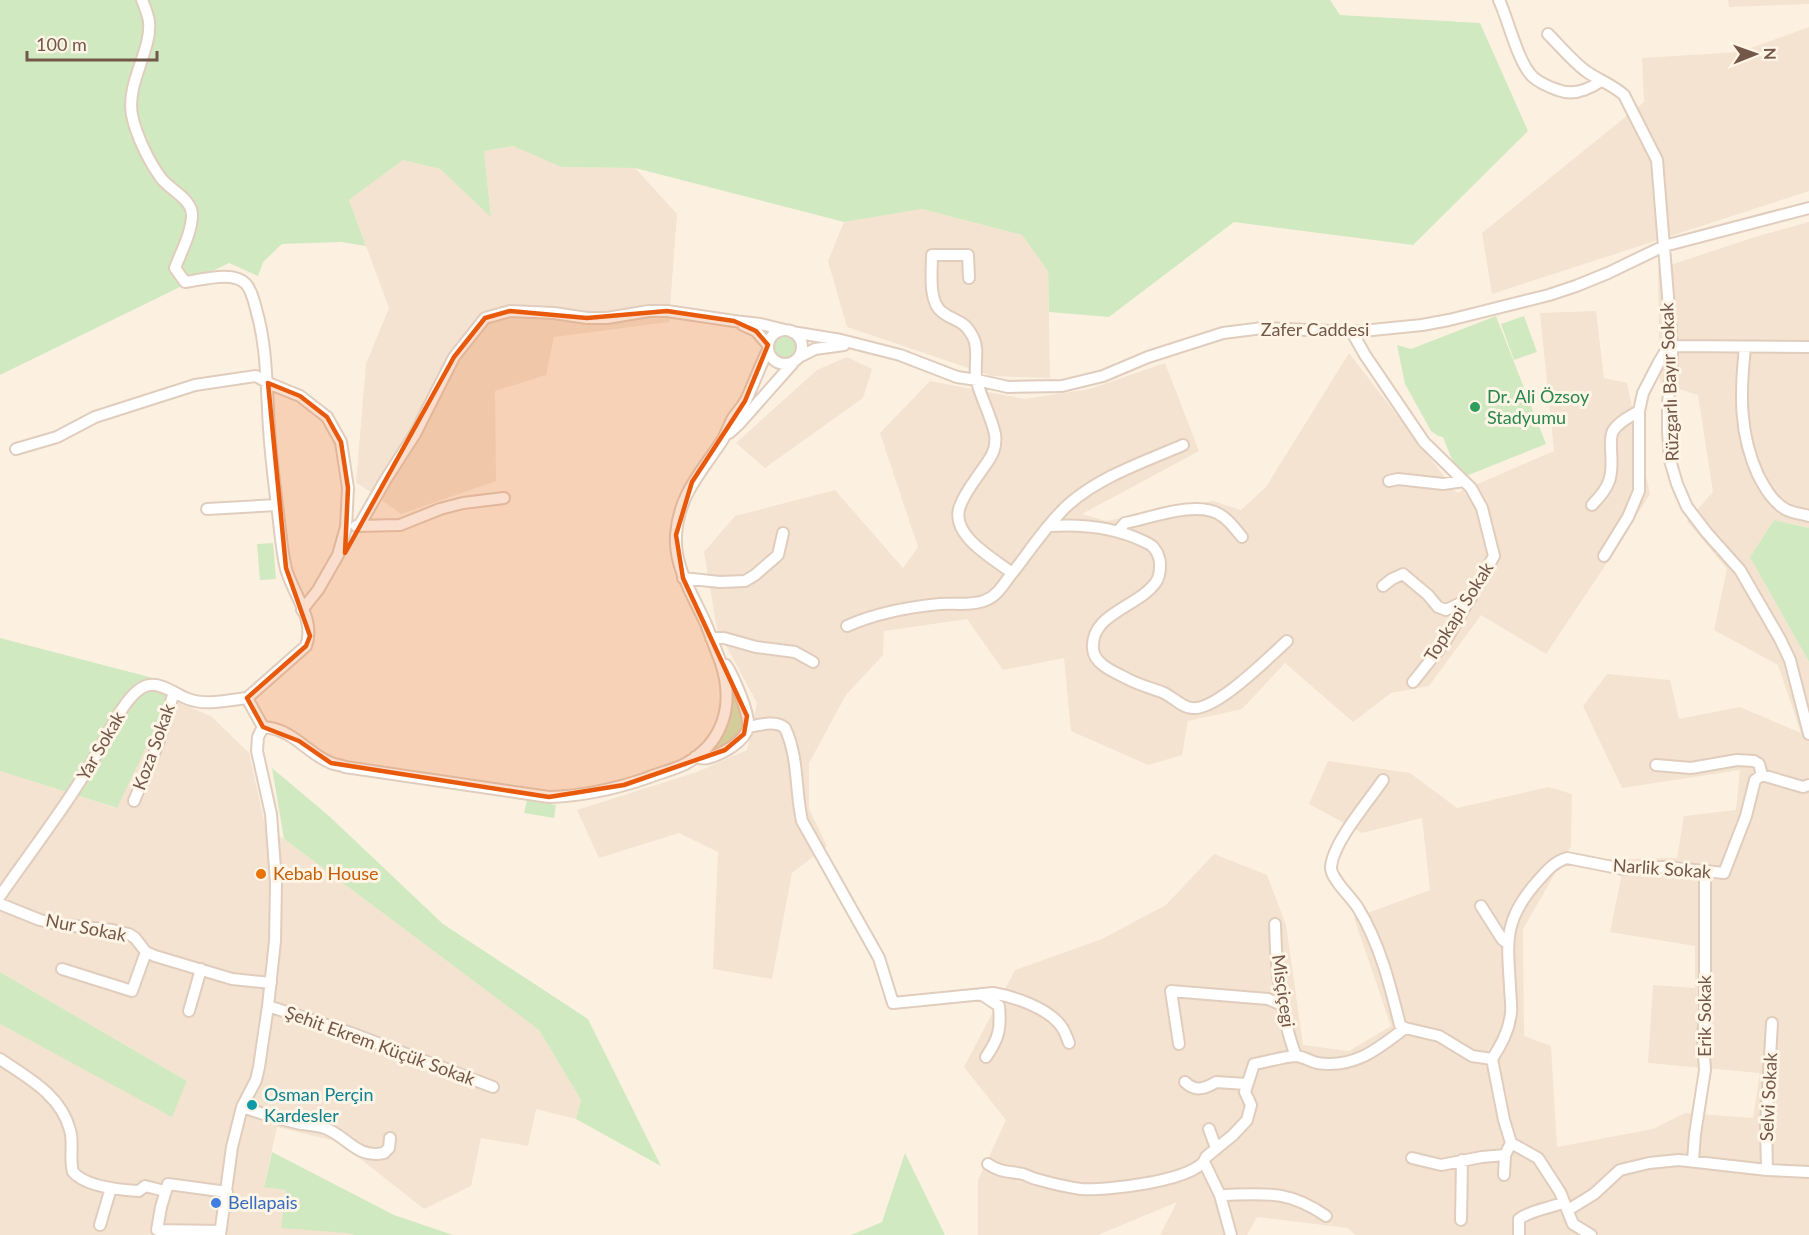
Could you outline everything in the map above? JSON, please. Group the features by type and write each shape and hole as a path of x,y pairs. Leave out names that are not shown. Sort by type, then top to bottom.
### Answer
{"street":[{"path":"142,0 149,22 148,36 136,75 132,114 141,142 161,178 189,204 192,213 187,236 175,268 185,282 225,276 246,283 252,293 260,321 268,383 267,409 277,505 286,568 308,621 310,636 306,646 247,698 263,727"},
{"path":"1499,0 1525,67 1533,76 1563,92 1578,92 1591,88 1601,81 1584,70 1548,34"},
{"name":"Rüzgarlı Bayır Sokak","path":"1601,81 1615,87 1624,95 1657,160 1672,346 1668,431 1670,460 1677,484 1688,507 1707,533 1740,570 1780,639 1790,660 1809,734"},
{"name":"Zafer Caddesi","path":"359,526 415,434 454,357 485,318 510,310 607,318 667,310 823,336 900,355 976,381 1008,387 1062,386 1103,376 1148,357 1223,333 1263,328 1352,332 1440,322 1549,295 1608,273 1664,246 1809,208"},
{"path":"969,278 968,255 932,255 932,288 940,311 964,323 975,339 976,381 995,435 996,447 992,456 973,482 960,506 958,517 961,529 973,544 1012,573"},
{"path":"263,727 283,732 331,763 345,767 549,797 576,796 624,785 686,764 695,757 713,740 723,724 727,686 718,656 676,556 676,536 680,512 692,482 724,437 732,419 745,401 768,347 773,335 779,331 789,331 799,337 802,348 797,359 788,364 779,363 773,360 768,347 756,331 734,321"},
{"name":"Topkapi Sokak","path":"1352,332 1365,355 1425,442 1471,488 1482,507 1494,556 1445,642 1413,682"},
{"name":"Zafer Caddesi","path":"724,437 739,424 797,359 826,346 854,344"},
{"path":"1604,556 1628,517 1639,491 1639,411 1643,393 1665,352 1672,346 1809,347"},
{"path":"1745,348 1742,416 1745,439 1752,460 1766,490 1775,500 1787,510 1809,516"},
{"path":"16,449 57,437 95,417 195,385 256,376 300,396 327,417 341,442 348,488 346,527 338,555 318,590 302,610"},
{"path":"1593,505 1609,486 1612,473 1613,432 1617,425 1639,411"},
{"path":"847,626 880,614 986,601 998,593 1049,526 1068,506 1094,486 1183,446"},
{"path":"1389,481 1398,479 1443,484 1464,481"},
{"path":"346,527 400,525 462,503 504,498"},
{"path":"207,509 277,505"},
{"path":"1118,531 1125,524 1189,509 1206,510 1222,516 1242,537"},
{"path":"1049,526 1070,525 1118,531 1152,545 1158,554 1160,570 1156,582 1104,622 1096,632 1094,639 1093,652 1098,662 1128,680 1165,693 1189,708 1197,708 1214,702 1232,689 1287,641"},
{"path":"684,578 720,582 745,581 778,555 783,533"},
{"path":"1383,586 1403,574 1428,595 1438,607 1446,610 1472,597"},
{"path":"711,639 724,638 756,647 795,652 813,662"},
{"path":"695,757 706,759 725,750 740,740 748,727 747,716 729,670 718,656"},
{"name":"Yar Sokak","path":"0,896 83,778 123,707 136,691 152,684 190,700 209,702 247,698"},
{"name":"Koza Sokak","path":"134,801 158,744 174,692"},
{"path":"748,727 777,724 785,728 794,754 798,803 802,821 879,958 893,1003 993,993 1007,995 1030,1004 1050,1016 1061,1026 1070,1043"},
{"path":"167,1187 157,1230 220,1233 232,1147 242,1107 256,1080 268,1006 275,941 276,882 271,814 257,751 258,737 263,727"},
{"path":"1656,765 1691,768 1737,760 1754,761 1759,764 1762,775 1803,787 1809,785"},
{"name":"Narlik Sokak","path":"1492,1064 1504,1038 1511,1012 1507,943 1510,925 1516,911 1533,886 1552,865 1567,858 1623,869 1664,867 1724,873 1746,816 1755,780 1762,775"},
{"path":"1383,780 1352,822 1336,851 1331,866 1332,873 1357,906 1373,934 1400,1025 1439,1036 1472,1056 1492,1064 1511,1143 1505,1155 1504,1175"},
{"name":"Erik Sokak","path":"1693,1161 1705,1070 1703,1038 1705,871"},
{"name":"Nur Sokak","path":"0,904 56,924 129,934 146,952 232,979 270,984"},
{"path":"1481,906 1507,943"},
{"name":"Misçiçegi","path":"1275,924 1281,1005 1296,1056"},
{"path":"62,969 132,991 146,952"},
{"path":"189,1011 201,969"},
{"path":"1179,1044 1171,991 1268,999 1281,1005"},
{"path":"981,994 999,1006 1000,1030 996,1042 986,1057"},
{"name":"Şehit Ekrem Küçük Sokak","path":"268,1006 351,1033 493,1087"},
{"name":"Selvi Sokak","path":"1767,1170 1766,1125 1772,1023"},
{"path":"988,1164 998,1171 1024,1174 1081,1189 1159,1181 1184,1174 1198,1168 1206,1157 1247,1120 1251,1106 1245,1092 1246,1084 1254,1064 1296,1056 1318,1063 1344,1063 1375,1052 1406,1028"},
{"path":"0,1059 45,1090 58,1105 70,1131 72,1167 77,1176 89,1183 123,1191 140,1191 145,1186 227,1192"},
{"path":"1185,1082 1196,1089 1207,1088 1216,1082 1246,1084"},
{"path":"242,1107 298,1124 324,1128 368,1155 384,1153 388,1148 390,1138"},
{"path":"1209,1129 1216,1148"},
{"path":"1511,1143 1539,1158 1560,1192 1574,1224 1591,1235"},
{"path":"1412,1158 1441,1165 1505,1155"},
{"path":"1461,1220 1462,1160"},
{"path":"1519,1235 1519,1220 1527,1213 1566,1206 1594,1194 1620,1170 1649,1163 1679,1160 1767,1170 1809,1172"},
{"path":"1204,1162 1220,1195 1231,1235"},
{"path":"100,1225 111,1188"},
{"path":"1220,1195 1253,1193 1286,1196 1311,1205 1326,1216"}],"highlighted area":[{"path":"510,311 587,318 667,311 734,321 756,331 768,345 745,401 692,482 676,535 683,578 747,716 744,734 725,750 624,785 549,797 331,763 299,741 263,727 247,698 306,646 310,636 286,568 268,383 300,396 327,417 341,442 348,488 345,553 454,357 485,318"}],"shaded area":[{"path":"1728,0 1809,0 1809,4 1729,7"},
{"path":"1809,27 1809,191 1492,294 1482,233 1644,102 1642,58 1740,52"},
{"path":"513,146 561,167 635,168 677,214 669,322 554,337 546,375 495,391 496,481 401,514 356,482 366,364 389,308 349,200 403,160 440,169 491,216 484,151"},
{"path":"922,209 1022,235 1048,271 1050,378 992,376 847,327 828,261 844,222"},
{"path":"1809,222 1809,528 1774,520 1750,557 1809,662 1809,1235 1355,1235 1348,1228 1257,1217 1247,1235 1160,1235 1177,1202 1098,1235 978,1235 978,1180 1006,1120 964,1067 1015,970 1102,939 1166,905 1214,854 1267,875 1286,925 1303,1045 1349,1051 1391,1026 1354,918 1430,890 1422,818 1362,833 1309,804 1328,761 1410,773 1457,808 1549,787 1572,794 1571,846 1523,929 1524,1036 1551,1046 1557,1147 1653,1129 1685,1113 1753,1118 1760,1073 1648,1063 1653,985 1695,988 1695,946 1610,932 1625,859 1677,858 1684,816 1736,810 1740,770 1622,788 1583,706 1607,674 1670,680 1679,719 1740,707 1801,733 1778,665 1714,630 1727,569 1687,521 1713,492 1698,395 1660,383 1658,269"},
{"path":"1596,311 1604,378 1627,383 1650,494 1546,654 1481,615 1429,686 1391,693 1353,722 1285,663 1242,709 1188,721 1182,755 1148,765 1071,731 1064,658 1003,670 967,619 884,631 883,655 846,695 809,763 809,809 827,846 792,873 772,979 713,969 718,852 679,833 599,858 577,810 697,772 747,750 757,703 717,629 704,552 735,516 835,490 903,568 918,547 880,433 930,381 1024,399 1090,389 1165,363 1199,451 1082,514 1106,521 1213,501 1241,510 1266,487 1349,353 1457,493 1554,451 1540,313"},
{"path":"847,357 872,369 863,398 765,468 736,443 817,370"},
{"path":"169,699 211,716 249,753 265,825 539,1030 581,1100 576,1119 536,1109 528,1146 481,1138 471,1186 424,1209 339,1142 277,1127 264,1186 286,1190 348,1233 355,1235 0,1235 0,1024 172,1116 187,1081 0,972 0,771 116,808"}],"green space":[{"path":"0,0 1330,0 1340,15 1480,23 1528,131 1413,245 1234,222 1109,317 1049,312 1048,271 1022,235 922,209 844,222 635,168 561,167 513,146 484,151 491,217 440,169 403,160 349,200 366,246 341,242 282,244 263,262 258,276 229,263 0,375"},
{"name":"Dr. Ali Özsoy Stadyumu","path":"1496,316 1546,444 1466,476 1457,472 1443,437 1431,431 1405,384 1397,345 1411,349"},
{"path":"1524,316 1537,352 1514,360 1501,324"},
{"path":"785,334 794,338 798,347 794,356 785,360 776,356 772,347 776,338"},
{"path":"1774,520 1809,528 1809,662 1750,557"},
{"path":"273,543 276,579 260,580 257,544"},
{"path":"0,638 153,678 169,699 117,808 0,771"},
{"path":"732,684 741,711 743,728 732,741 706,755 720,740 728,723 732,705"},
{"path":"272,768 329,816 443,924 588,1019 661,1166 576,1119 581,1100 539,1030 284,839"},
{"path":"527,800 556,805 554,818 524,813"},
{"path":"0,972 187,1081 172,1117 0,1024"},
{"path":"272,1152 394,1215 453,1235 355,1235 281,1228 286,1190 264,1187"},
{"path":"905,1153 945,1235 851,1235 882,1222"}],"place":[{"name":"Dr. Ali Özsoy Stadyumu","path":"1475,407"},
{"name":"Kebab House","path":"261,874"},
{"name":"Osman Perçin Kardesler","path":"252,1105"},
{"name":"Bellapais","path":"216,1203"}]}
